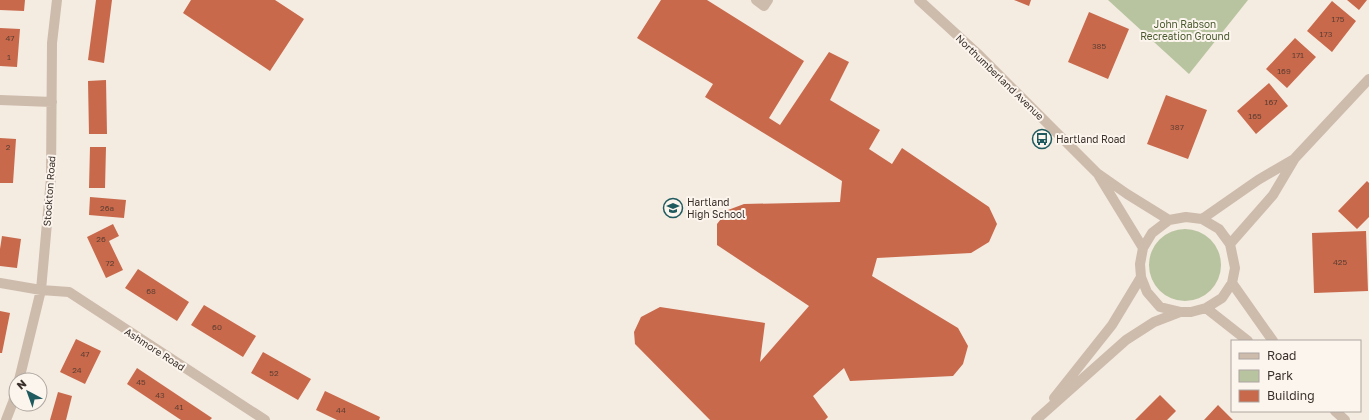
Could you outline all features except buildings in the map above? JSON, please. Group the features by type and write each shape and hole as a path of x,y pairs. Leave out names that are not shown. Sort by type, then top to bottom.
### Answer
{"street":[{"name":"Stockton Road","path":"21,372 42,290 52,178 52,43 58,0"},
{"path":"756,0 764,6 768,0"},
{"name":"Northumberland Avenue","path":"919,0 978,55 1097,172 1127,194 1169,220"},
{"path":"1230,244 1272,195 1295,158 1369,79"},
{"path":"0,100 52,102"},
{"path":"1202,219 1258,180 1295,158"},
{"name":"Northumberland Avenue","path":"1097,172 1142,248"},
{"path":"1186,217 1202,219 1219,229 1230,244 1235,268 1232,283 1222,298 1206,308 1191,312 1181,312 1160,307 1147,292 1141,277 1140,264 1142,248 1152,233 1169,220 1186,217"},
{"path":"1036,420 1112,325 1141,277"},
{"name":"Ashmore Road","path":"0,283 42,290 69,292 265,420"},
{"path":"1232,283 1272,340"},
{"path":"1206,308 1247,340"},
{"path":"1036,420 1126,340 1154,322 1181,312"},
{"path":"1336,412 1345,420"}],"green space":[{"name":"John Rabson Recreation Ground","path":"1108,0 1248,0 1189,74"},
{"path":"1178,229 1192,229 1199,231 1211,239 1219,251 1221,265 1219,279 1211,291 1199,299 1192,301 1178,301 1171,299 1159,291 1151,279 1149,272 1149,258 1151,251 1159,239 1171,231"}],"place":[{"name":"Hartland Road","path":"1042,139"},
{"name":"Hartland High School","path":"673,208"}]}
